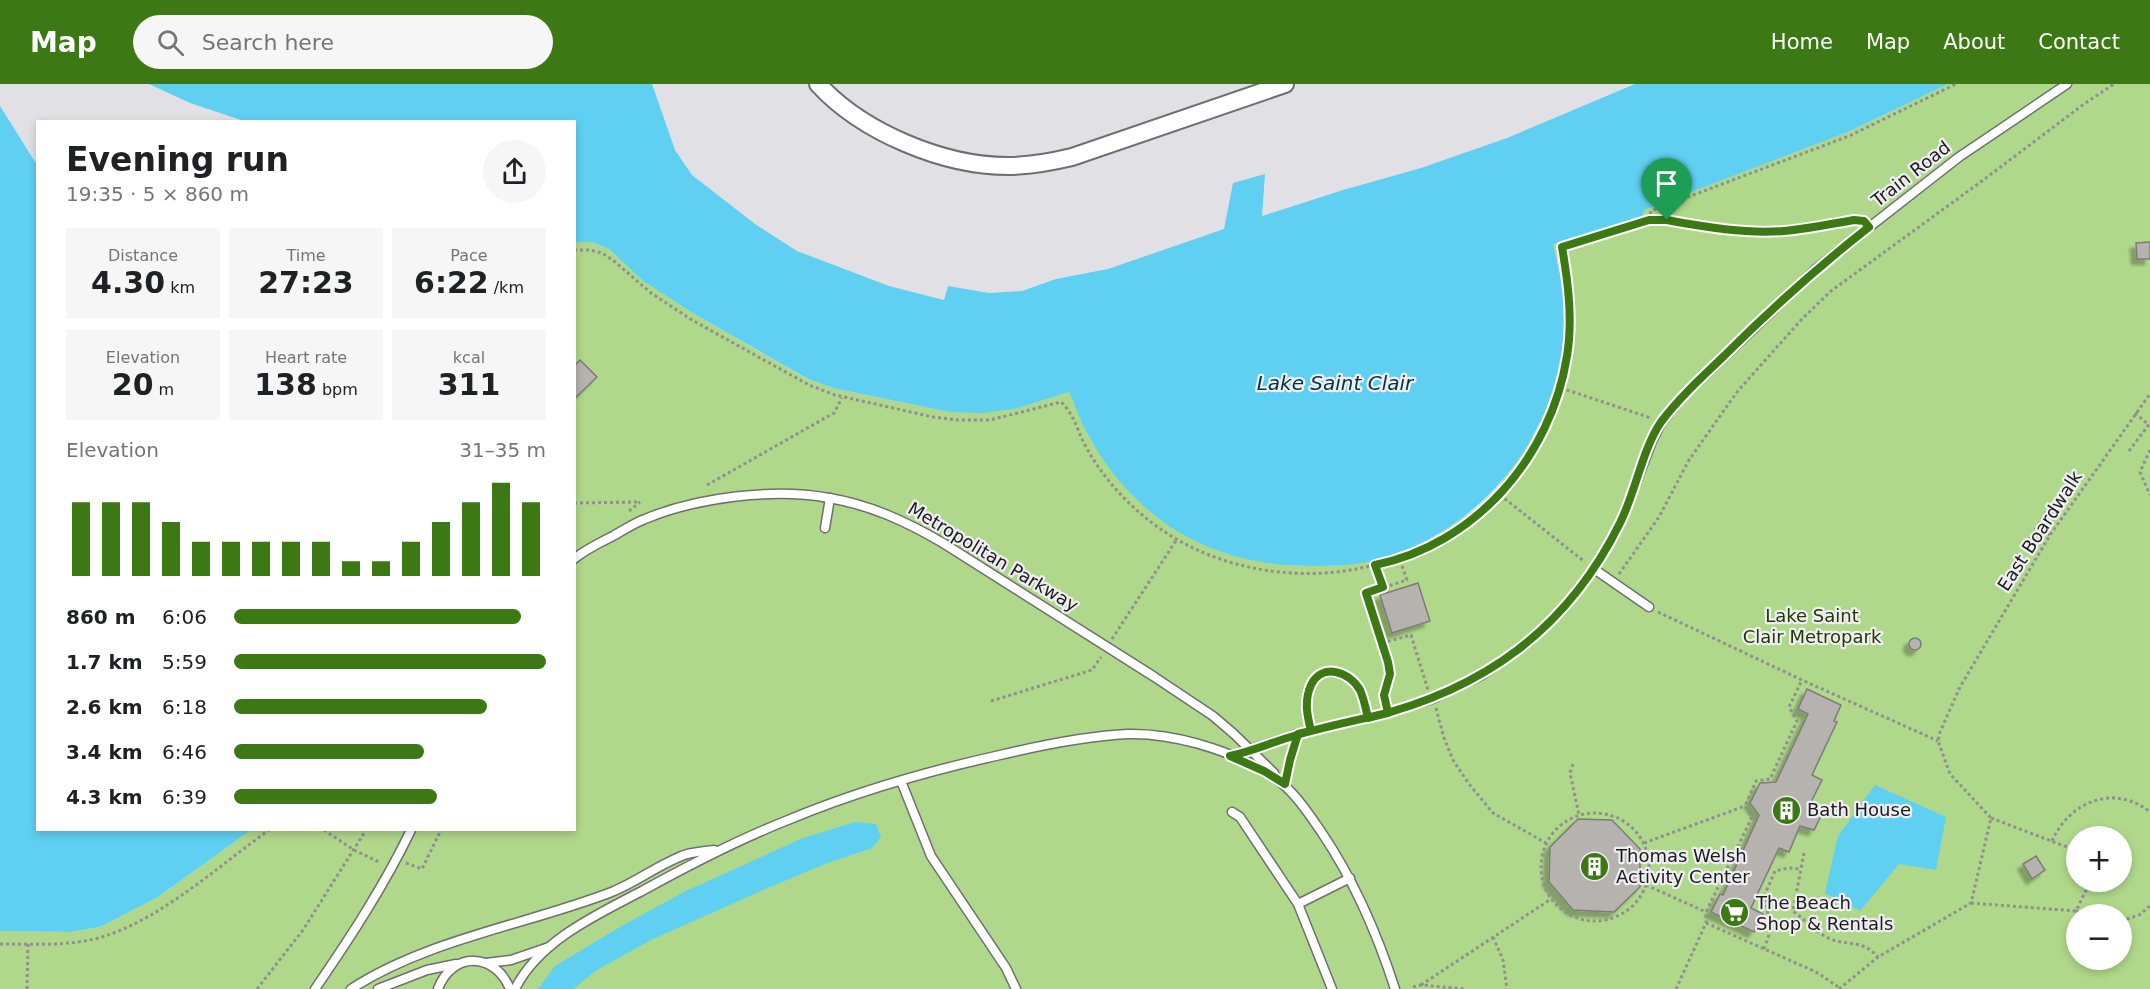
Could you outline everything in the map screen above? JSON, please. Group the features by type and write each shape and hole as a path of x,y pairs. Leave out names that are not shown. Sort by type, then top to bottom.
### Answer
{"street":[{"path":"818,84 869,125 913,146 977,164 1008,166 1040,164 1072,157 1285,84"}],"lane":[{"name":"Train Road","path":"1230,756 1298,734 1388,713 1432,699 1482,675 1527,643 1562,610 1594,569 1621,522 1661,423 1683,396 1817,268 1959,157 2067,84"},
{"name":"Metropolitan Parkway","path":"576,558 645,519 690,505 741,497 781,495 830,498 873,509 909,524 943,543 1162,681 1213,716 1285,784"},
{"path":"825,528 830,498"},
{"path":"1594,569 1648,607"},
{"path":"1311,731 1306,712 1308,696 1312,682 1324,673 1342,673 1354,682 1363,697 1368,718"},
{"path":"1285,784 1298,734"},
{"path":"378,989 433,968 462,962 486,963 511,960 549,946 609,908 723,848 789,819 901,781 1022,750 1107,736 1160,735 1230,756 1264,771 1285,784 1315,823 1350,878 1380,942 1395,989"},
{"path":"901,781 931,856 1006,968 1016,989"},
{"path":"1232,812 1240,817 1298,904 1332,989"},
{"path":"315,989 369,908 410,831"},
{"path":"351,989 373,976 431,950 554,913 612,892 687,855 723,848"},
{"path":"1298,904 1350,878"},
{"path":"515,989 525,971 549,946"},
{"path":"438,989 443,977 451,968 462,962"},
{"path":"486,963 501,973 510,989"}],"path":[{"path":"1649,220 1651,211 1849,136 1956,84"},
{"path":"1614,578 1646,537 1689,460 1737,392 1801,320 1831,291 2114,84"},
{"path":"576,250 590,250 602,254 614,261 651,293 692,320 809,385 842,397 958,420 999,418 1061,402 1069,409 1084,445 1095,463 1129,504 1168,534 1201,551 1228,561 1269,571 1294,574 1319,573 1400,560 1434,546 1466,525 1510,484 1528,459 1548,422 1561,388 1568,354 1569,328 1567,277 1562,247 1649,220 1667,220 1739,231 1784,231 1854,220 1864,221 1869,227"},
{"path":"1561,388 1648,416 1661,423"},
{"name":"East Boardwalk","path":"1938,741 1960,687 2050,535 2150,394"},
{"path":"707,485 834,412 842,397"},
{"path":"2129,451 2149,424 2135,413"},
{"path":"2150,450 2140,472 2150,495"},
{"path":"1500,495 1587,563"},
{"path":"576,503 640,502"},
{"path":"2028,540 2046,512"},
{"path":"2037,526 2050,535"},
{"path":"1388,713 1384,695 1390,674 1366,593 1407,580 1400,560"},
{"path":"1375,565 1383,587"},
{"path":"1648,607 1938,741 1950,774 1991,818 2066,847"},
{"path":"1382,643 1411,635 1428,690"},
{"path":"1644,843 1744,806 1756,781 1770,779 1797,721 1789,707 1802,680"},
{"path":"1435,707 1453,760 1469,784 1493,813 1546,843"},
{"path":"1573,764 1570,773 1579,815"},
{"path":"2052,841 2067,816 2086,803 2107,798 2125,799 2150,812"},
{"path":"1676,989 1706,923 1706,912 1752,817 1744,806"},
{"path":"1596,812 1612,815 1626,822 1638,833 1650,861 1646,885 1636,903 1624,914 1608,921 1591,922 1574,918 1559,909 1543,883 1540,869 1546,843 1560,826 1579,815 1596,812"},
{"path":"1971,903 1991,818"},
{"path":"0,944 73,943 105,936 141,920 172,902 268,831"},
{"path":"326,831 354,850 381,863 386,853 417,869 422,869 441,831"},
{"path":"257,989 303,930 365,831"},
{"path":"1804,853 1793,911 1828,938 1862,944 1878,957"},
{"path":"1764,949 1769,934 1765,894 1775,871 1788,868 1801,869"},
{"path":"1646,885 1706,912"},
{"path":"1421,985 1551,899"},
{"path":"1706,923 1816,972 1839,988 1878,957 1971,903 2066,910"},
{"path":"2132,917 2150,906"},
{"path":"1493,937 1503,960 1507,989"},
{"path":"27,989 28,944"},
{"path":"1413,987 1421,985 1466,989"}],"green space":[{"name":"Lake Saint Clair Metropark","path":"1948,84 2150,84 2150,989 0,989 0,931 70,932 100,927 158,897 250,831 576,831 576,242 592,242 609,249 643,281 691,312 807,379 833,388 949,412 1015,409 1069,392 1089,437 1106,463 1153,514 1184,535 1293,566 1334,566 1376,560 1407,549 1439,534 1474,510 1498,487 1539,428 1561,273 1553,244 1848,132"}],"water":[{"name":"Lake Saint Clair","path":"149,84 652,84 675,150 692,175 755,224 797,251 889,286 944,300 948,286 989,293 1022,291 1056,279 1108,269 1224,229 1233,183 1265,174 1262,216 1421,168 1507,138 1635,84 1948,84 1848,132 1644,210 1642,218 1553,244 1564,306 1562,349 1553,390 1537,429 1514,465 1487,497 1454,524 1417,545 1369,562 1314,566 1271,564 1250,560 1209,547 1170,527 1135,498 1110,469 1087,433 1069,392 1015,409 982,413 949,412 833,388 808,379 691,312 643,281 609,249 592,242 576,242 576,120 241,120 190,103"},
{"path":"0,106 36,163 36,831 250,831 158,897 100,927 70,932 0,931"},
{"path":"1875,785 1946,817 1936,870 1899,864 1860,911 1825,893 1838,836"},
{"path":"855,822 876,824 881,837 872,848 825,864 651,940 597,970 573,989 538,989 555,966 686,891 803,838"}],"building":[{"path":"2150,242 2150,259 2137,259 2136,243"},
{"path":"580,360 597,377 576,397 576,364"},
{"path":"1418,583 1430,621 1392,633 1380,595"},
{"path":"1917,638 1921,644 1917,650 1913,650 1909,642"},
{"name":"Bath House","path":"1807,689 1841,705 1834,721 1837,722 1812,775 1822,780 1809,806 1822,814 1814,830 1800,826 1789,852 1779,848 1751,908 1763,914 1754,932 1711,912 1720,894 1723,895 1759,815 1750,803 1760,783 1776,782 1808,714 1798,709"},
{"name":"Thomas Welsh Activity Center","path":"1578,819 1612,820 1640,849 1640,887 1614,912 1573,910 1549,882 1550,847"},
{"path":"2036,856 2045,870 2032,879 2023,864"}],"place":[{"name":"Bath House","path":"1786,810"},
{"name":"Thomas Welsh Activity Center","path":"1595,866"},
{"name":"The Beach Shop & Rentals","path":"1735,913"}],"route":[{"path":"1667,220 1649,220 1562,247 1569,306 1568,354 1561,388 1548,422 1528,459 1510,484 1466,525 1434,546 1400,560 1375,565 1383,587 1366,593 1388,662 1390,674 1384,695 1388,713 1368,718 1298,734 1230,756 1264,771 1285,784 1298,734 1311,731 1306,704 1309,689 1318,676 1334,672 1349,677 1360,690 1368,718 1388,713 1432,699 1482,675 1527,643 1562,610 1594,569 1621,522 1661,423 1683,396 1817,268 1869,227 1864,221 1854,220 1784,231 1739,231 1667,220"}]}
